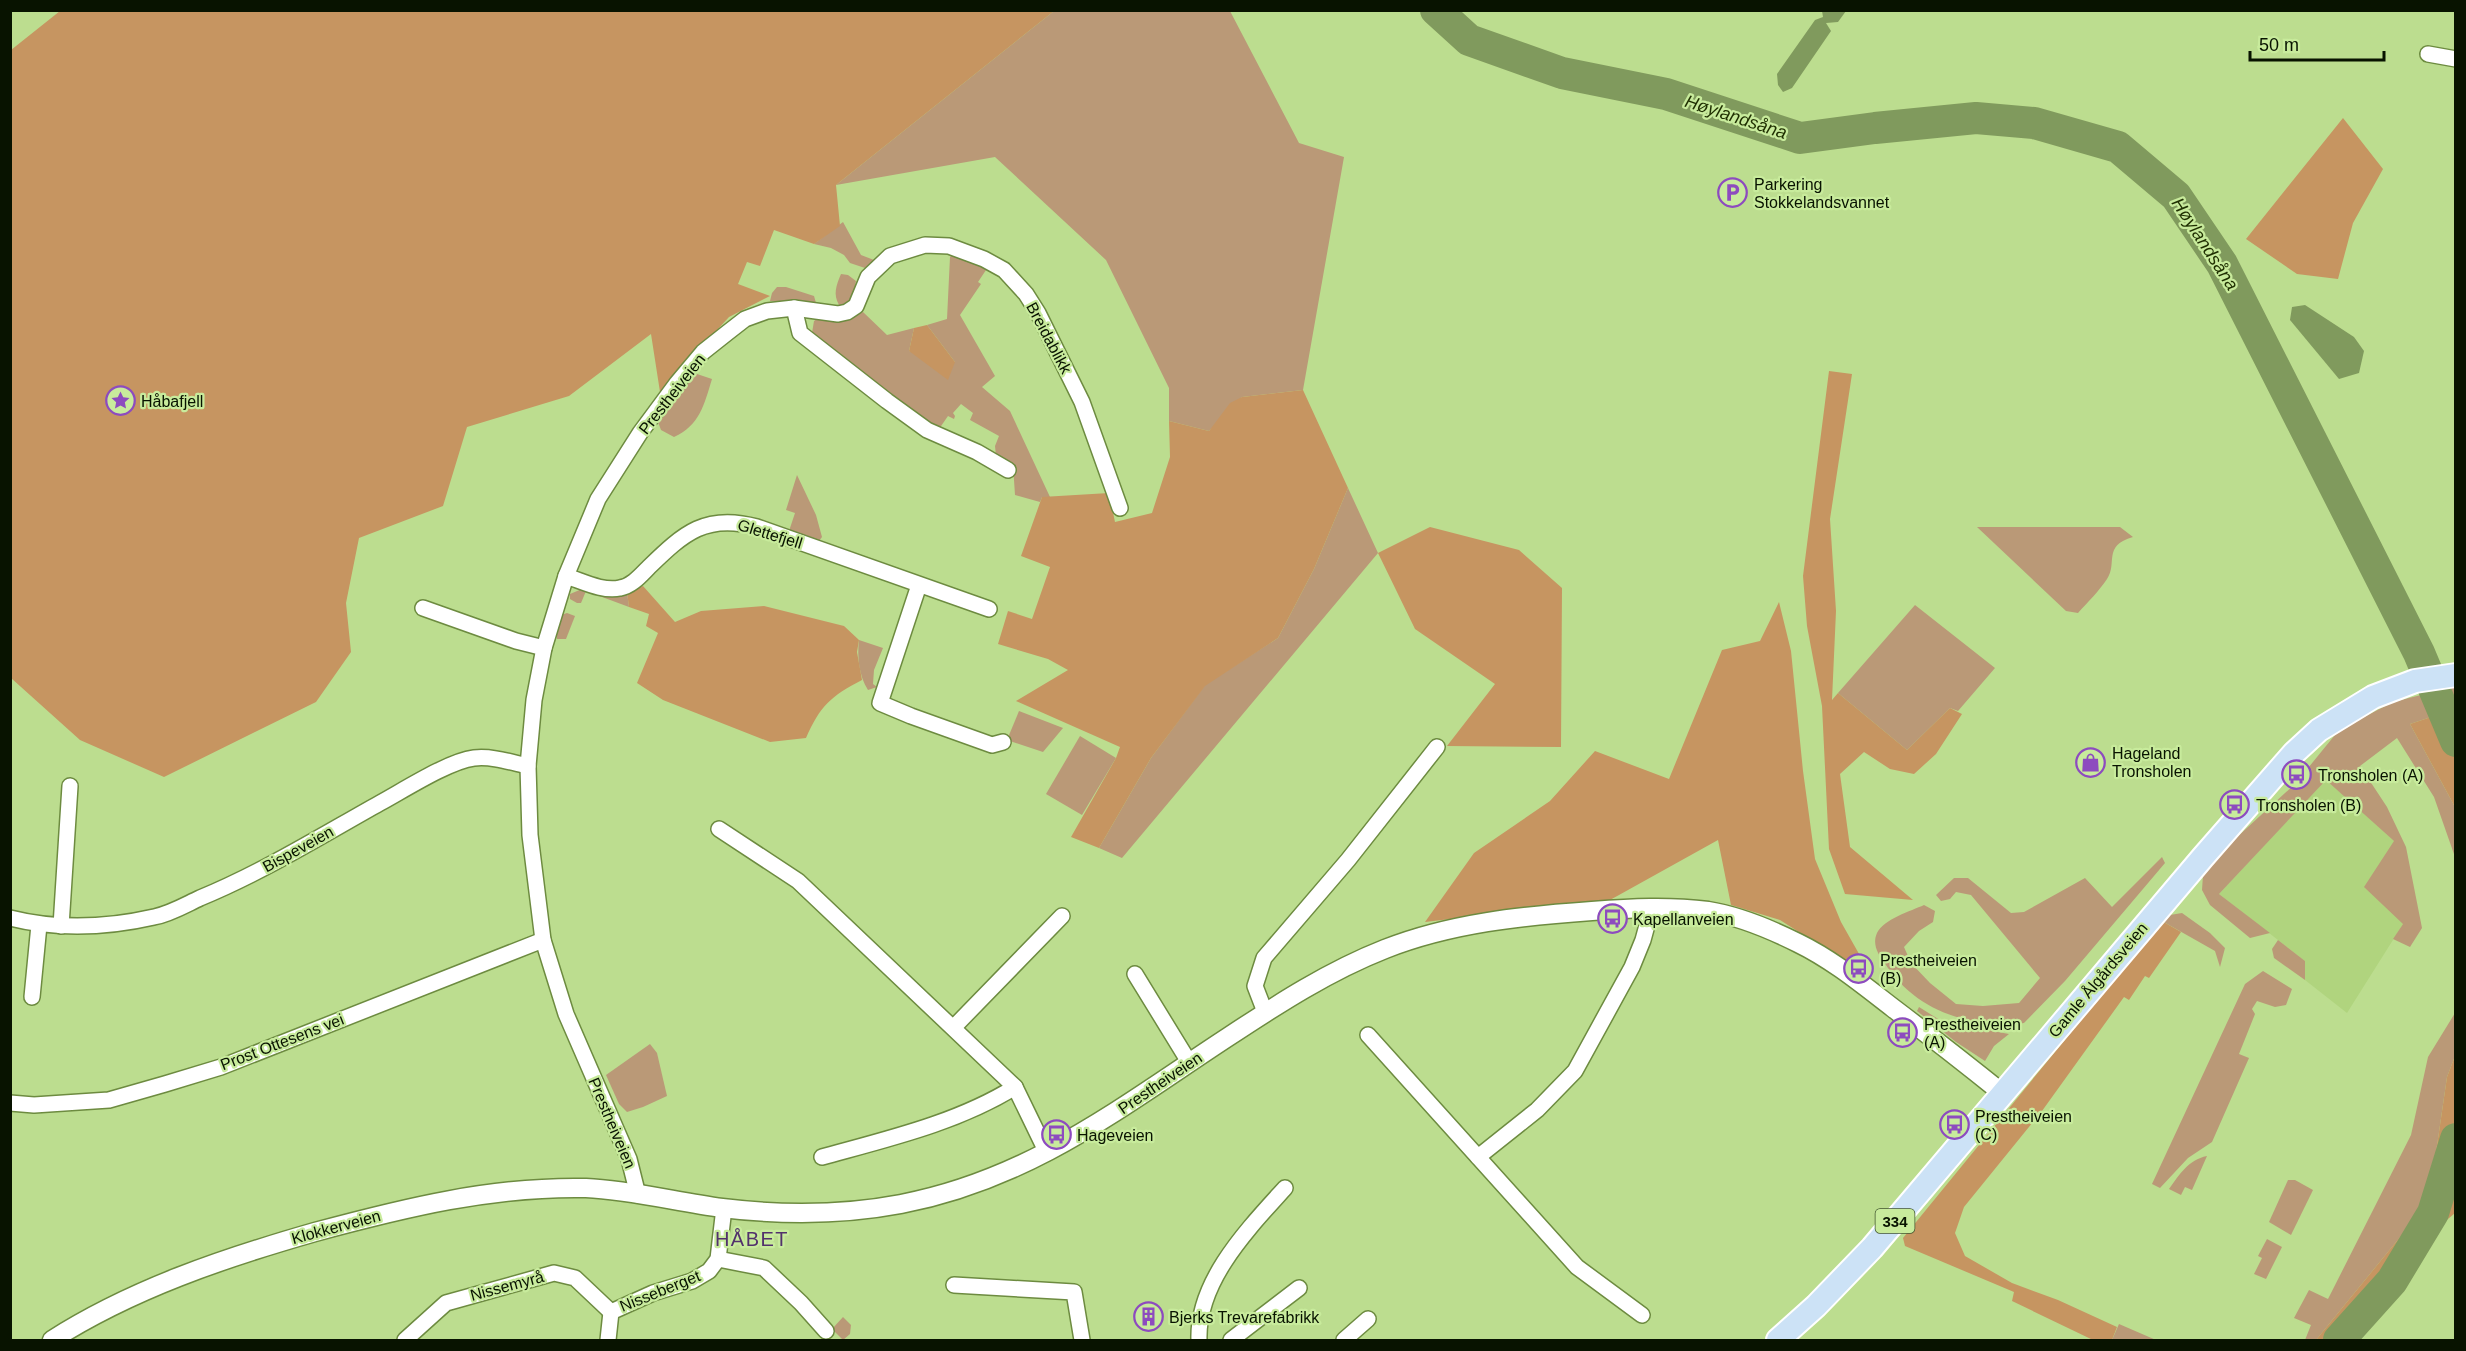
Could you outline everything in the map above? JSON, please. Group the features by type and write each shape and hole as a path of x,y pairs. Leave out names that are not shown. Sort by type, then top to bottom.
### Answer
{"main road":[{"name":"Gamle Ålgårdsveien","path":"1778,1341 1816,1306 1866,1254 2294,753 2319,730 2352,708 2373,697 2435,678"}],"street":[{"path":"2428,54 2456,59"},
{"name":"Breidablikk","path":"794,309 827,313 847,312 856,306 868,277 890,256 925,245 949,246 984,259 1004,270 1026,294 1038,313 1082,402 1120,508"},
{"path":"794,309 801,333 887,401 927,430 977,452 1008,470"},
{"name":"Prestheiveien","path":"794,309 767,311 745,319 703,352 677,382 640,433 598,499 566,576 544,648 534,700 528,766 530,835 543,940 566,1014 629,1159 638,1195 724,1208 813,1212 900,1204 978,1183 1047,1153 1106,1119 1265,1012 1349,965 1386,948 1467,924 1652,906 1712,912 1755,924 1798,943 1839,966 2002,1093"},
{"name":"Glettefjell","path":"566,576 603,588 620,588 638,578 681,537 696,528 722,521 757,527 989,609"},
{"path":"919,585 880,703 992,745 1003,742"},
{"path":"423,608 516,641 544,648"},
{"path":"1265,1012 1255,986 1264,958 1348,860 1437,747"},
{"name":"Bispeveien","path":"10,918 39,925 106,926 156,917 228,886 409,787 460,762 474,758 491,758 528,766"},
{"path":"61,926 70,786"},
{"path":"719,829 798,881 1015,1087 1047,1153"},
{"path":"1478,1156 1537,1110 1575,1071 1632,967 1652,906"},
{"path":"954,1027 1062,916"},
{"path":"32,997 39,925"},
{"name":"Prost Ottesens vei","path":"10,1103 34,1105 109,1100 165,1084 221,1066 543,940"},
{"path":"1135,974 1189,1062"},
{"path":"1368,1035 1577,1267 1642,1315"},
{"path":"822,1158 896,1137 948,1118 984,1104 1015,1087"},
{"name":"Klokkerveien","path":"52,1341 122,1301 174,1280 256,1249 356,1221 473,1196 532,1189 592,1188 638,1195"},
{"path":"1199,1341 1199,1327 1204,1305 1215,1280 1256,1220 1285,1188"},
{"name":"Nisseberget","path":"608,1341 611,1312 653,1293 692,1281 709,1271 718,1259 724,1208"},
{"path":"718,1259 764,1268 801,1303 826,1331"},
{"name":"Nissemyrå","path":"405,1341 446,1303 554,1273 575,1278 611,1312"},
{"path":"954,1285 1074,1292 1082,1341"},
{"path":"1231,1341 1299,1288"},
{"path":"1344,1341 1368,1319"}],"shaded area":[{"path":"60,11 1054,11 836,185 840,226 814,244 774,230 760,266 747,262 738,284 770,296 729,317 660,392 651,334 569,396 467,427 443,506 359,538 346,603 351,652 316,702 164,777 80,740 11,678 11,50"},
{"path":"1054,11 1230,11 1299,143 1344,157 1303,390 1242,397 1209,431 1169,421 1169,388 1106,260 995,157 836,185"},
{"path":"1822,11 1846,11 1838,22 1826,23 1831,31 1792,88 1783,92 1778,85 1777,74 1815,20 1823,17"},
{"path":"2343,118 2383,169 2353,223 2338,279 2297,274 2246,239"},
{"path":"843,222 861,255 874,260 865,268 850,263 844,255 831,248 814,244"},
{"path":"952,255 988,267 978,282 981,284 960,315 995,376 982,387 1010,411 1050,497 1042,497 1040,502 1015,495 1013,465 996,456 995,446 999,436 970,420 973,413 961,404 953,413 954,419 948,416 939,429 922,420 819,341 812,333 814,321 820,317 842,320 863,312 887,335 914,328 909,351 955,362 927,325 947,319 950,257"},
{"path":"841,274 848,275 856,281 850,300 839,305 836,290"},
{"path":"777,287 786,287 814,296 816,303 770,301"},
{"path":"2305,305 2354,337 2364,351 2359,373 2339,379 2290,320 2292,307"},
{"path":"927,325 955,362 948,380 909,351 914,328"},
{"path":"1829,371 1852,374 1830,519 1836,611 1832,700 1838,693 1907,750 1950,708 1962,714 1936,754 1914,774 1890,769 1864,752 1840,774 1850,847 1913,900 1845,894 1829,849 1822,706 1807,626 1803,576"},
{"path":"697,374 712,379 706,397 700,413 690,427 674,437 661,430 658,422 689,377"},
{"path":"1303,390 1348,488 1314,569 1278,638 1205,686 1151,758 1099,848 1071,837 1120,747 1016,701 1068,670 1048,659 998,644 1008,611 1032,619 1050,567 1021,556 1042,497 1109,493 1115,522 1152,513 1170,457 1169,421 1209,431 1230,403 1242,397"},
{"path":"797,475 816,515 822,537 819,541 789,531 795,513 786,510"},
{"path":"1348,488 1378,553 1122,858 1099,848 1151,758 1205,685 1278,638 1314,569"},
{"path":"1430,527 1519,550 1562,588 1561,747 1447,746 1495,684 1415,629 1378,553"},
{"path":"1977,527 2120,527 2133,537 2117,545 2112,555 2107,579 2078,613 2066,611"},
{"path":"643,586 675,622 701,611 764,606 844,626 859,640 857,652 862,680 842,691 828,703 816,718 806,738 770,742 663,700 637,683 658,633 646,626 649,614 629,607 627,592"},
{"path":"582,589 627,592 629,607 586,591 581,603 570,599 570,594"},
{"path":"1779,602 1791,651 1803,771 1815,859 1841,922 1867,968 1838,957 1780,920 1731,905 1718,840 1610,900 1425,922 1474,853 1550,801 1595,751 1669,779 1722,650 1760,641"},
{"path":"1915,605 1995,668 1958,711 1950,708 1907,750 1838,693"},
{"path":"567,613 575,616 566,639 557,639 561,615"},
{"path":"859,640 883,648 874,670 873,684 877,687 868,690 859,666"},
{"path":"2455,688 2455,709 2410,724 2455,807 2455,857 2434,797 2397,738 2360,766 2387,807 2406,847 2422,928 2410,947 2393,939 2403,924 2364,887 2394,841 2326,780 2219,894 2270,933 2250,938 2210,905 2202,890 2203,875 2236,838 2296,783 2300,788 2310,778 2304,773 2339,730 2393,702"},
{"path":"2455,709 2456,711 2455,807 2410,724"},
{"path":"1019,711 1063,728 1043,752 1007,740"},
{"path":"1080,736 1116,758 1082,815 1046,794"},
{"path":"2326,779 2394,841 2403,924 2347,1013 2305,980 2305,961 2219,894"},
{"path":"2162,857 2165,863 2065,981 2024,1023 1980,1022 1947,1014 1933,1007 1906,989 1876,949 1875,941 1880,928 1898,916 1924,905 1935,911 1933,922 1919,931 1904,947 1911,963 1930,983 1956,1004 1983,1006 2019,1003 2040,978 1971,895 1956,892 1950,899 1941,901 1936,895 1954,878 1968,878 2011,913 2024,912 2085,878 2112,907"},
{"path":"2182,913 2210,933 2225,948 2220,967 2215,951 2162,921 2170,915"},
{"path":"2162,921 2181,932 2149,978 2145,976 2129,1000 2124,997 2042,1111 1964,1207 1955,1233 1965,1256 2012,1283 2058,1300 2117,1327 2112,1340 2093,1340 2012,1301 2014,1292 1905,1246 1903,1238"},
{"path":"2278,940 2305,961 2305,980 2274,958 2272,949"},
{"path":"2263,971 2292,989 2286,1005 2275,1007 2257,1001 2252,1009 2255,1014 2239,1054 2249,1058 2212,1142 2188,1158 2160,1188 2152,1184 2245,984"},
{"path":"1919,1007 1943,1022 2009,1034 1994,1046 1985,1061 1956,1042 1917,1011"},
{"path":"2455,1013 2455,1056 2447,1077 2433,1173 2414,1220 2316,1340 2305,1340 2311,1325 2294,1318 2309,1290 2328,1299 2411,1135 2428,1057"},
{"path":"650,1044 657,1053 667,1096 627,1112 619,1104 606,1075"},
{"path":"2455,1056 2455,1213 2435,1230 2347,1340 2316,1340 2414,1220 2433,1173 2447,1077"},
{"path":"2207,1156 2192,1190 2185,1187 2181,1195 2169,1189 2190,1164"},
{"path":"2288,1180 2295,1180 2313,1190 2291,1235 2269,1222"},
{"path":"2267,1239 2282,1247 2266,1279 2254,1274 2262,1258 2258,1256"},
{"path":"843,1317 851,1325 850,1334 843,1340 832,1329"},
{"path":"2119,1324 2156,1340 2112,1340"}],"waterway":[{"name":"Høylandsåna","path":"1436,10 1469,40 1562,73 1666,94 1800,138 1976,118 2034,123 2118,147 2176,196 2222,264 2419,653 2456,741"},
{"name":"Høylandsåna","path":"2339,1340 2392,1281 2433,1213 2456,1139"}],"place":[{"name":"Parkering Stokkelandsvannet","path":"1733,193"},
{"name":"Håbafjell","path":"120,401"},
{"name":"Hageland Tronsholen","path":"2091,762"},
{"name":"Tronsholen (A)","path":"2297,775"},
{"name":"Tronsholen (B)","path":"2235,805"},
{"name":"Kapellanveien","path":"1612,919"},
{"name":"Prestheiveien (B)","path":"1859,969"},
{"name":"Prestheiveien (A)","path":"1903,1033"},
{"name":"Prestheiveien (C)","path":"1954,1125"},
{"name":"Hageveien","path":"1056,1135"},
{"name":"Bjerks Trevarefabrikk","path":"1148,1317"}],"district":[{"name":"HÅBET","path":"752,1239"}]}
